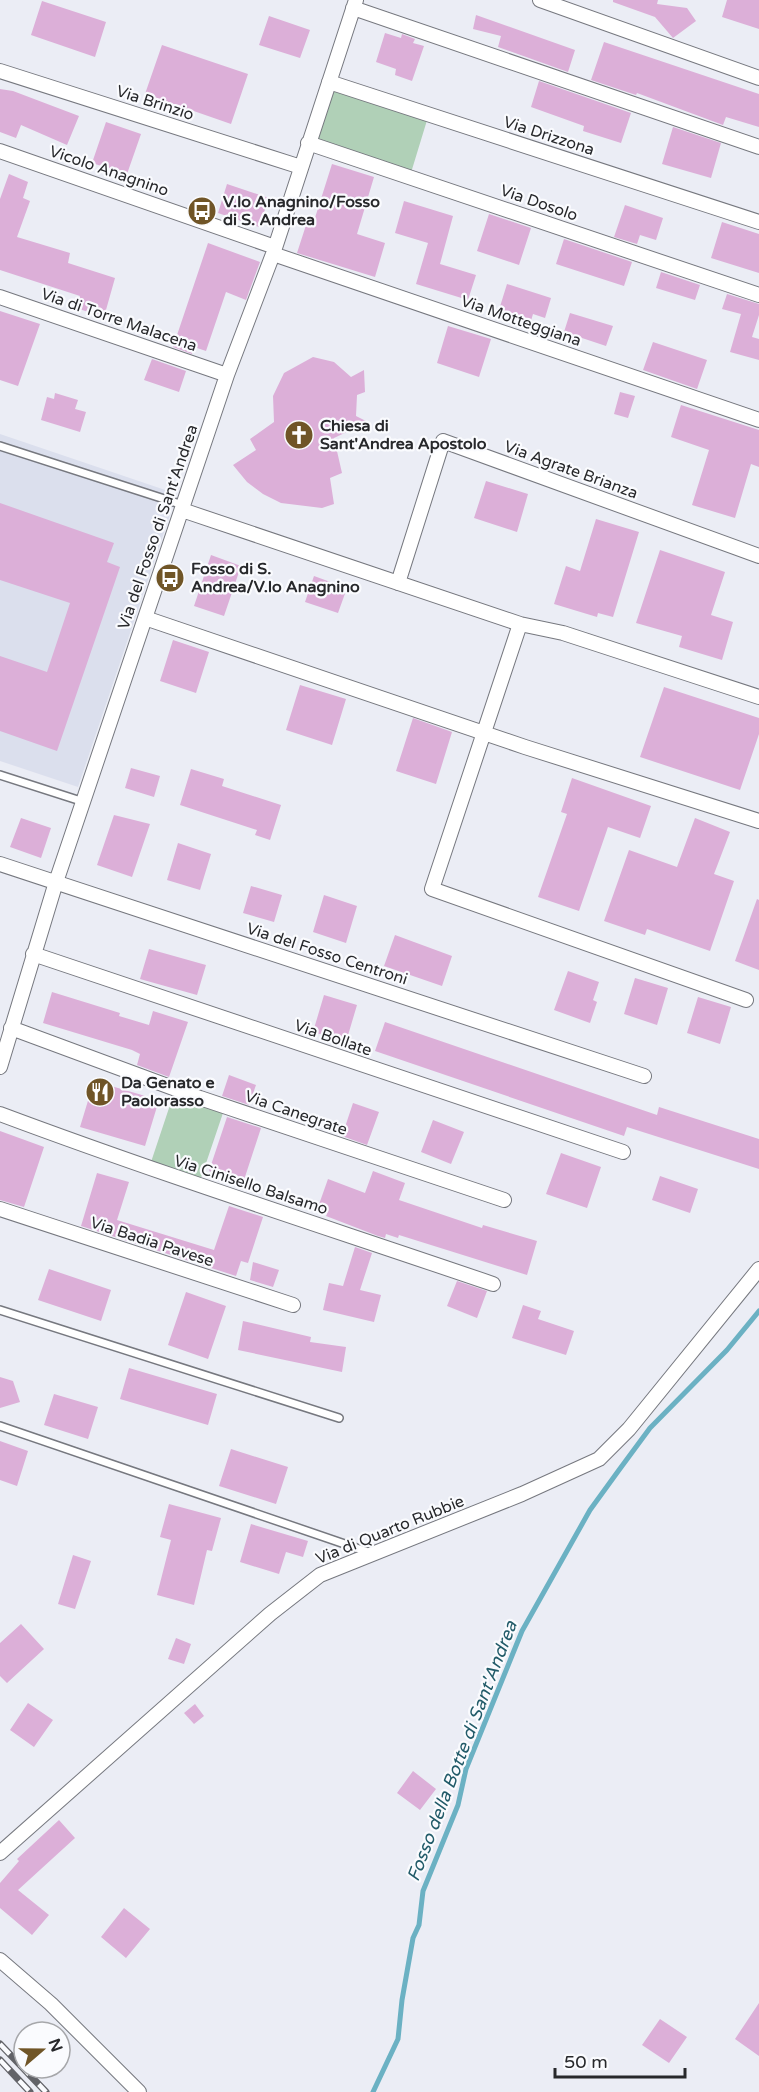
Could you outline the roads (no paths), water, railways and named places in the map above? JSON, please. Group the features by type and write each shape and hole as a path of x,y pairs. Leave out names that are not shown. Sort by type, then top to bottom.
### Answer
{"street":[{"path":"540,0 759,78"},
{"path":"355,4 759,147"},
{"name":"Via del Fosso di Sant'Andrea","path":"0,1067 56,882 227,375 274,250 355,4"},
{"name":"Via Brinzio","path":"0,71 301,167"},
{"name":"Via Drizzona","path":"329,82 759,222"},
{"name":"Via Dosolo","path":"308,143 759,295"},
{"name":"Vicolo Anagnino","path":"0,151 274,250"},
{"name":"Via Motteggiana","path":"274,250 759,420"},
{"name":"Via di Torre Malacena","path":"0,297 227,375"},
{"name":"Via Agrate Brianza","path":"398,583 443,441 759,556"},
{"path":"182,507 520,624 563,633 759,697"},
{"path":"145,618 484,732 759,821"},
{"path":"520,624 432,889 746,1000"},
{"name":"Via del Fosso Centroni","path":"0,864 644,1076"},
{"name":"Via Bollate","path":"33,954 623,1152"},
{"name":"Via Canegrate","path":"11,1028 200,1098 504,1200"},
{"name":"Via Cinisello Balsamo","path":"0,1114 136,1165 204,1185 493,1284"},
{"name":"Via Badia Pavese","path":"0,1209 293,1305"},
{"name":"Via di Quarto Rubbie","path":"0,1853 270,1614 320,1575 522,1494 599,1459 639,1418 759,1269"},
{"path":"0,1960 51,2004 139,2092"}],"lane":[{"path":"0,446 182,507"},
{"path":"0,775 84,802"},
{"path":"0,1310 339,1418"},
{"path":"0,1426 371,1553"}],"waterway":[{"name":"Fosso della Botte di Sant'Andrea","path":"373,2092 398,2039 402,2000 413,1938 419,1925 423,1891 458,1805 466,1769 522,1631 590,1510 650,1428 727,1350 759,1311"}],"railway":[{"path":"0,2044 46,2092"},
{"path":"0,2060 30,2092"}],"place":[{"name":"V.lo Anagnino/Fosso di S. Andrea","path":"202,211"},
{"name":"Chiesa di Sant'Andrea Apostolo","path":"299,435"},
{"name":"Fosso di S. Andrea/V.lo Anagnino","path":"170,578"},
{"name":"Da Genato e Paolorasso","path":"100,1092"}]}
